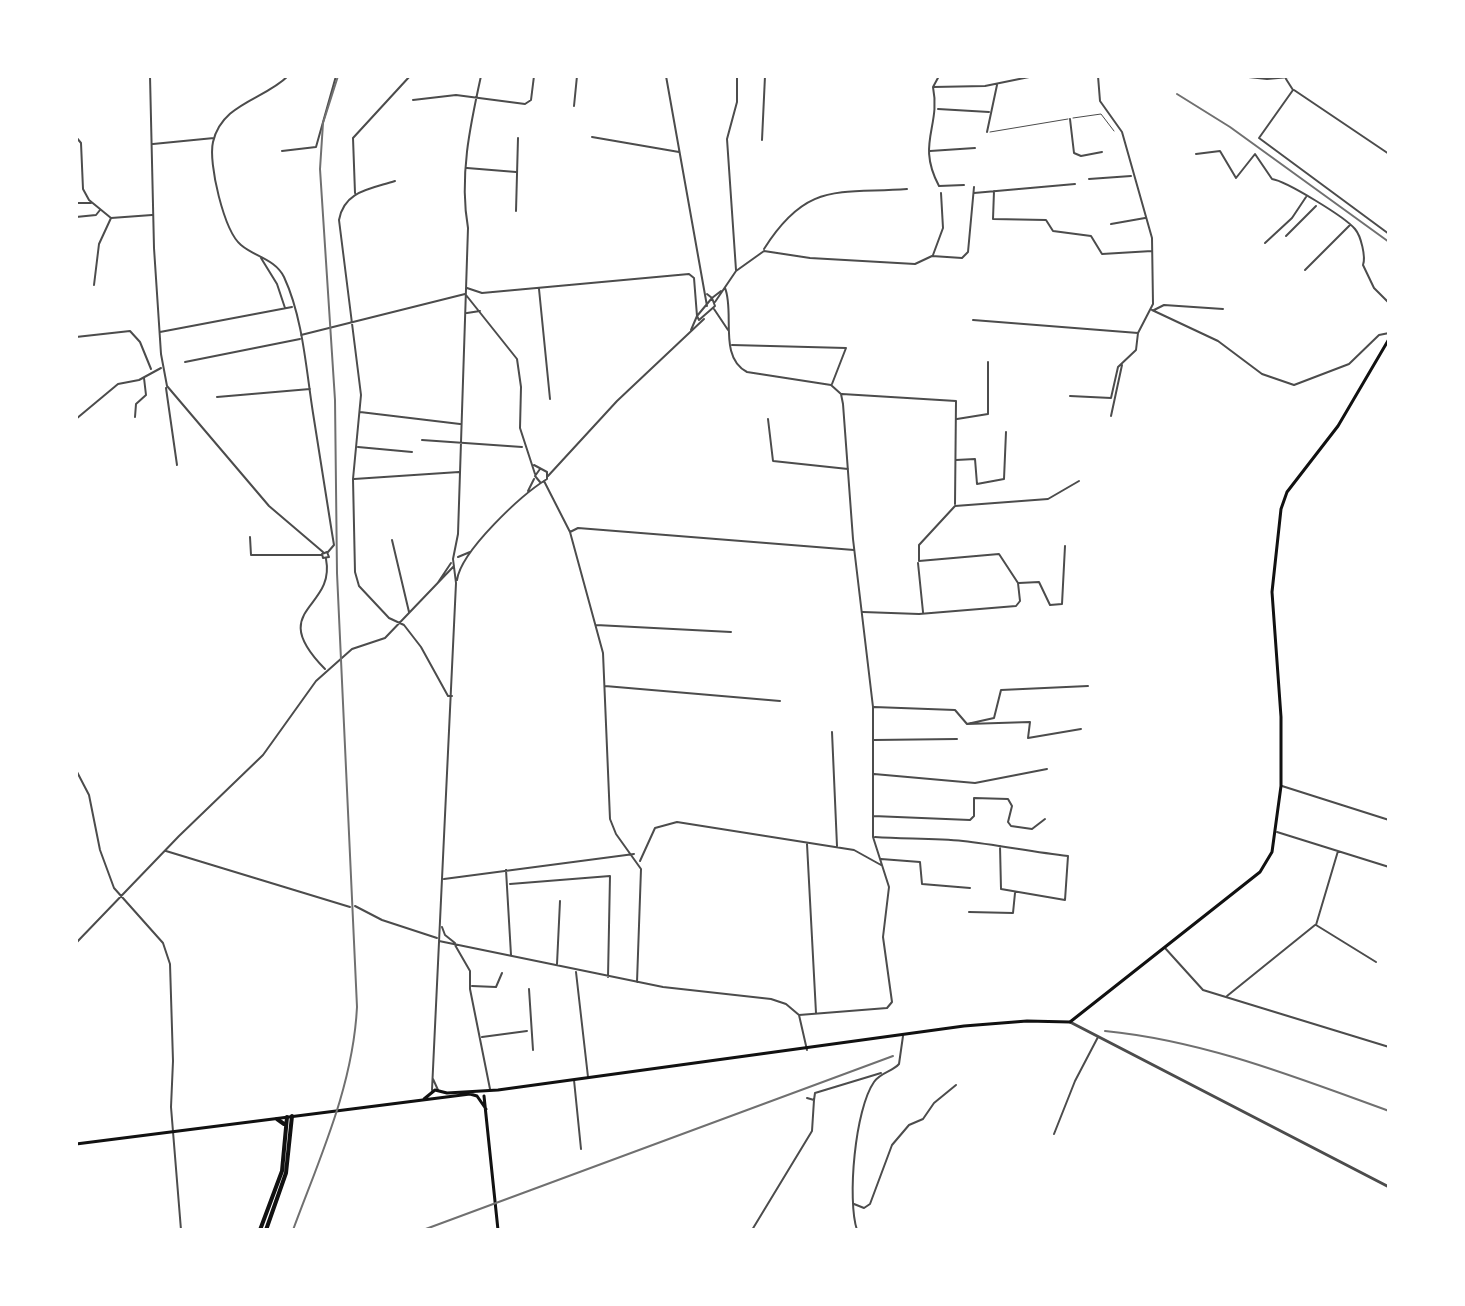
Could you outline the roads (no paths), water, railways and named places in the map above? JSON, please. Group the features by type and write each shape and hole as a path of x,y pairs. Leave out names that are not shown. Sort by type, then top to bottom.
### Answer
{"highway":[{"path":"260,1230 282,1171 284,1124 290,1117"},
{"path":"266,1230 286,1173 290,1117"},
{"path":"277,1119 284,1124"}],"main road":[{"path":"424,1099 435,1091 483,1092 1011,1022 1070,1022 1164,948 1260,872 1272,852 1281,786 1281,717 1272,592 1281,509 1287,492 1338,426 1389,336"},
{"path":"76,1144 424,1099 477,1096 488,1087 498,1090"},
{"path":"435,1091 436,1098"},
{"path":"435,1091 436,1098"},
{"path":"477,1096 483,1092"},
{"path":"483,1092 498,1230"},
{"path":"477,1096 486,1109"}],"street":[{"path":"150,76 159,332 167,386 166,404 177,465"},
{"path":"250,537 251,555 324,553 334,545 310,389 293,307 283,277 272,263 241,245 230,231 213,166 214,138 238,105 278,85 288,76"},
{"path":"282,151 316,147 336,76"},
{"path":"354,194 353,138 410,76"},
{"path":"436,585 452,560 458,534 466,306 466,168 481,76"},
{"path":"413,100 456,95 525,104 531,100 534,76"},
{"path":"574,106 577,76"},
{"path":"666,76 707,294 706,308"},
{"path":"736,271 727,139 737,102 737,76"},
{"path":"762,140 765,76"},
{"path":"939,76 933,87 936,108 929,132 929,167 939,186 964,185"},
{"path":"933,87 998,84 1034,76"},
{"path":"1098,76 1100,101 1122,132 1147,218 1153,251 1152,311"},
{"path":"1239,76 1286,79 1300,76"},
{"path":"1286,79 1293,90 1389,154"},
{"path":"987,132 998,84"},
{"path":"1293,90 1259,138 1389,234"},
{"path":"936,108 989,112"},
{"path":"1070,119 1074,153 1081,156 1102,152"},
{"path":"76,137 81,143 83,189 92,203 111,218 153,215"},
{"path":"592,137 680,152"},
{"path":"152,144 214,138"},
{"path":"516,211 518,138"},
{"path":"929,152 975,148"},
{"path":"1196,154 1220,151 1236,178 1255,154 1272,179 1287,182 1357,230 1365,258 1363,265 1374,288 1389,303"},
{"path":"466,168 518,172"},
{"path":"1089,179 1133,175"},
{"path":"395,181 354,194 342,208 339,220 360,412 353,479 357,583 421,647 448,696 452,696"},
{"path":"973,193 1075,184"},
{"path":"764,251 810,258 915,264 932,256 966,256 974,187"},
{"path":"435,1091 433,1077 456,583 461,564 528,493 543,482 556,465 714,309 715,302 736,271 764,251 800,208 822,193 907,189"},
{"path":"994,191 993,219 1046,220 1053,231 1091,236 1102,254 1153,251"},
{"path":"932,256 943,228 941,193"},
{"path":"1265,243 1292,218 1307,197"},
{"path":"76,203 92,203"},
{"path":"1286,236 1318,204"},
{"path":"76,217 96,215 100,210"},
{"path":"94,285 99,244 111,218"},
{"path":"1111,224 1147,218"},
{"path":"1305,270 1350,225"},
{"path":"261,257 285,308"},
{"path":"268,267 272,263"},
{"path":"466,294 472,297 482,293 689,274 694,278 697,306 697,316 691,330"},
{"path":"466,287 482,293"},
{"path":"539,287 550,399"},
{"path":"697,316 724,289"},
{"path":"724,289 735,363 744,371 831,385 841,394 956,401 955,506"},
{"path":"185,362 300,337 471,291"},
{"path":"471,291 478,307 519,366 523,447 533,464 535,476 543,482 570,532 603,653 610,819 616,834 639,862"},
{"path":"707,294 715,302"},
{"path":"1070,396 1111,398 1122,363 1136,350 1138,333 1152,311 1164,305 1223,309"},
{"path":"466,306 478,307"},
{"path":"697,306 706,308"},
{"path":"159,332 293,307"},
{"path":"714,309 729,331"},
{"path":"465,313 481,311"},
{"path":"1152,311 1218,341 1262,374 1294,385 1309,382 1349,364 1379,335 1389,336"},
{"path":"697,316 704,319"},
{"path":"722,319 728,317"},
{"path":"973,320 1138,333"},
{"path":"76,337 130,331 140,342 152,370"},
{"path":"731,346 846,348 831,385"},
{"path":"956,419 988,414 988,362"},
{"path":"1111,416 1122,363"},
{"path":"76,419 118,384 143,377 162,367"},
{"path":"135,417 136,404 146,395 143,377"},
{"path":"167,386 269,506 324,553 327,578 301,619 301,636 305,646 326,671"},
{"path":"217,397 310,389"},
{"path":"799,1015 892,1005 883,937 889,887 873,837 873,707 841,394"},
{"path":"360,412 461,424"},
{"path":"768,419 773,461 849,469"},
{"path":"955,460 975,459 977,484 1004,479 1006,432"},
{"path":"422,440 523,447"},
{"path":"357,447 412,452"},
{"path":"533,464 548,476"},
{"path":"528,493 535,476 542,469 556,465"},
{"path":"353,479 459,472"},
{"path":"923,613 919,561 921,542 955,506 1048,499 1079,481"},
{"path":"570,532 578,528 855,551"},
{"path":"392,540 409,612"},
{"path":"1018,583 1039,582 1050,605 1062,604 1065,546"},
{"path":"452,560 471,551"},
{"path":"324,553 326,559"},
{"path":"863,612 923,613 1016,606 1020,601 1018,583 997,554 919,561"},
{"path":"458,557 461,564"},
{"path":"452,560 456,583"},
{"path":"76,943 119,896 248,771 280,734 310,688 326,671 347,652 380,641 454,566 461,564"},
{"path":"445,577 455,578"},
{"path":"594,624 731,632"},
{"path":"604,685 780,701"},
{"path":"967,724 994,718 1001,690 1088,686"},
{"path":"873,707 955,710 967,724"},
{"path":"967,724 1030,722 1028,738 1081,729"},
{"path":"832,732 838,847"},
{"path":"873,740 957,739"},
{"path":"873,774 975,783 1047,769"},
{"path":"76,770 89,795 100,850 119,896 163,943 170,964 173,1133 181,1230"},
{"path":"1281,786 1389,820"},
{"path":"871,816 970,820 974,816 974,798 988,796 1008,799 1012,806 1008,822 1011,826 1032,829 1045,819"},
{"path":"637,982 639,862 655,828 666,823 735,829 838,847 861,853 882,865"},
{"path":"1276,831 1389,867"},
{"path":"873,837 1000,846 1068,856 1065,900 1001,889 1000,846"},
{"path":"807,841 816,1014"},
{"path":"165,851 350,907"},
{"path":"1226,997 1316,925 1338,851"},
{"path":"443,879 459,879 506,868 634,854"},
{"path":"880,859 920,862 922,884 970,888"},
{"path":"506,868 512,957"},
{"path":"510,884 610,876 608,977"},
{"path":"969,912 1013,913 1015,892"},
{"path":"557,966 560,901"},
{"path":"355,906 358,910 441,940 512,957 637,982 771,999 786,1004 799,1015 807,1050"},
{"path":"441,925 446,936 456,944 458,955 470,971 488,1087"},
{"path":"1316,925 1376,962"},
{"path":"441,940 446,936"},
{"path":"441,940 446,936"},
{"path":"1164,948 1203,990 1389,1047"},
{"path":"575,970 588,1078"},
{"path":"470,986 496,987 502,973"},
{"path":"529,989 529,1031 533,1050"},
{"path":"1070,1022 1389,1187"},
{"path":"481,1037 529,1031"},
{"path":"752,1230 812,1131 815,1093 884,1072 899,1064 903,1036"},
{"path":"1054,1134 1075,1081 1098,1037"},
{"path":"857,1230 851,1210 859,1125 871,1085 884,1072"},
{"path":"574,1080 581,1149"},
{"path":"854,1203 864,1208 870,1204 892,1145 909,1125 923,1119 934,1103 956,1085"},
{"path":"807,1098 814,1100"}],"lane":[{"path":"987,132 1101,114 1114,131"}],"railway":[{"path":"293,1230 342,1093 357,1007 337,573 335,400 320,169 323,123 338,76"},
{"path":"1177,94 1230,127 1389,242"},
{"path":"1105,1031 1214,1052 1284,1073 1389,1111"},
{"path":"423,1230 893,1056"}]}
